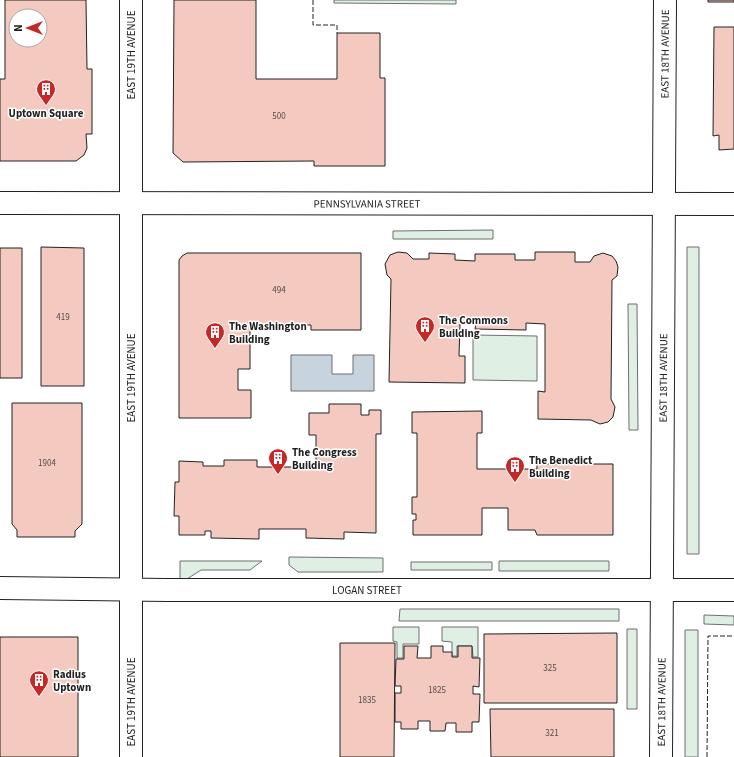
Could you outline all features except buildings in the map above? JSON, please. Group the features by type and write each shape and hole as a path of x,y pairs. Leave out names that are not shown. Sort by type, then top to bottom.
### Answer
{"street":[{"name":"EAST 19TH AVENUE","path":"131,0 131,757"},
{"name":"EAST 18TH AVENUE","path":"661,757 665,0"},
{"name":"PENNSYLVANIA STREET","path":"0,203 734,204"},
{"name":"LOGAN STREET","path":"0,588 131,590 734,590"}],"green space":[{"path":"334,0 456,0 456,4 334,3"},
{"path":"493,230 493,239 393,239 393,231"},
{"path":"687,247 699,247 699,554 687,554"},
{"path":"628,304 637,304 638,430 629,430"},
{"path":"473,335 537,336 537,381 473,380"},
{"path":"289,557 383,558 383,572 298,572 289,565"},
{"path":"180,561 262,561 250,570 201,570 187,579 180,579"},
{"path":"499,561 609,561 609,571 499,571"},
{"path":"411,562 492,562 492,570 411,570"},
{"path":"400,609 619,609 619,621 399,621"},
{"path":"704,615 734,616 734,625 704,624"},
{"path":"393,627 419,627 419,644 403,644 403,658 397,658 397,642 393,641"},
{"path":"442,627 478,627 478,657 473,657 472,646 457,646 457,656 452,656 452,642 442,641"},
{"path":"627,629 637,629 637,709 627,709"},
{"path":"685,630 698,630 698,757 685,757"}],"shaded area":[{"path":"291,355 332,355 332,374 353,374 353,355 374,355 374,391 291,391"}],"fence":[{"path":"313,0 313,25 337,25 337,33"},
{"path":"707,757 708,636 734,636"}],"place":[{"name":"Uptown Square","path":"46,106"},
{"name":"The Commons Building","path":"425,343"},
{"name":"The Washington Building","path":"215,349"},
{"name":"The Congress Building","path":"278,475"},
{"name":"The Benedict Building","path":"515,483"},
{"name":"Radius Uptown","path":"39,697"}]}
